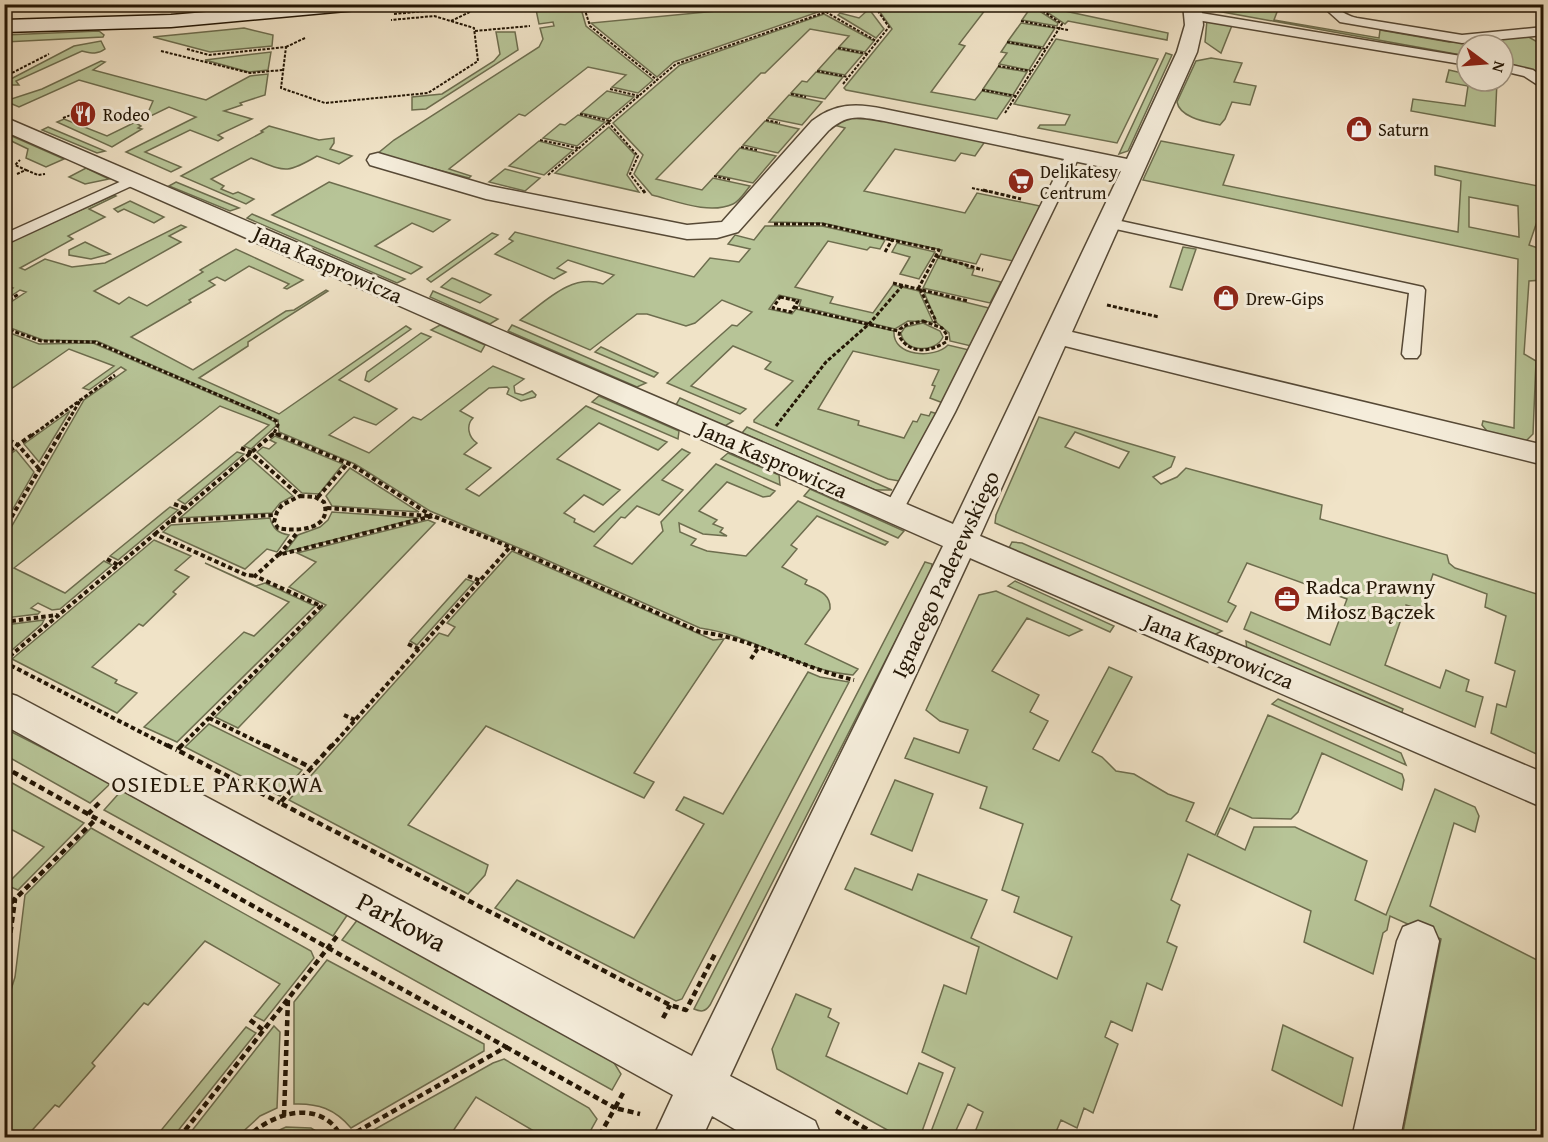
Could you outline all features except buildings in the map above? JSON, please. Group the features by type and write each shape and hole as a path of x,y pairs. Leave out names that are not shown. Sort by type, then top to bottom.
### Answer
{"street":[{"path":"4,26 171,21 368,4"},
{"name":"Ignacego Paderewskiego","path":"677,1137 962,541 1187,52 1193,10"},
{"path":"4,31 53,25"},
{"path":"378,160 486,192 687,232 717,231 730,227 741,218 829,116 843,111 884,115 1133,167"},
{"name":"Jana Kasprowicza","path":"4,123 962,541 1544,791"},
{"path":"1056,336 1544,455"},
{"name":"Parkowa","path":"4,707 798,1137"},
{"path":"1376,1137 1418,941"}],"lane":[{"path":"1325,4 1344,19 1446,38 1478,39 1544,31"},
{"path":"1193,10 1455,59"},
{"path":"1515,69 1528,72 1544,85"},
{"path":"893,511 954,398 996,308 1073,155"},
{"path":"4,240 133,180"},
{"path":"1107,223 1417,290 1411,354"}],"path":[{"path":"583,4 590,26 657,80"},
{"path":"818,4 826,12 878,42"},
{"path":"558,178 547,176 676,64 843,4"},
{"path":"1005,113 1062,24 1037,7 1021,4"},
{"path":"450,21 472,11 472,7"},
{"path":"286,47 281,88 325,103 428,93 478,61 474,28 434,16 386,21"},
{"path":"1021,21 1068,30"},
{"path":"475,32 530,26"},
{"path":"187,49 209,55 286,47 313,34"},
{"path":"1007,42 1046,49"},
{"path":"838,48 868,54"},
{"path":"155,49 250,74 283,70"},
{"path":"199,61 209,55"},
{"path":"998,66 1031,71"},
{"path":"818,71 848,77"},
{"path":"610,89 639,96"},
{"path":"982,90 1016,96"},
{"path":"60,119 84,110"},
{"path":"579,114 609,122 638,156 630,174 647,196 636,194"},
{"path":"540,140 579,148"},
{"path":"21,159 15,165 38,176 50,173"},
{"path":"16,174 26,170"},
{"path":"741,218 771,224 822,224 939,250 919,289"},
{"path":"885,252 892,240"},
{"path":"892,282 996,308"},
{"path":"770,433 826,362 869,324 903,285"},
{"path":"919,289 936,321 934,324"},
{"path":"4,303 19,294"},
{"path":"780,297 798,301 794,307 791,312 773,308 780,297"},
{"path":"1074,297 1158,317"},
{"path":"794,307 898,331"},
{"path":"912,322 934,324 942,328 947,335 946,342 931,351 910,348 898,337 898,331 903,325 912,322"},
{"path":"4,328 41,342 95,342 265,415 276,421 278,425 274,433 4,661 670,1005 686,1010 718,948"},
{"path":"4,454 115,375"},
{"path":"80,390 88,394"},
{"path":"4,530 81,399"},
{"path":"274,433 347,463 433,516 510,547 700,632 725,635 823,673 857,680 852,691"},
{"path":"9,440 18,445 40,470"},
{"path":"241,448 250,453 300,496"},
{"path":"318,498 347,463"},
{"path":"255,576 278,555 297,532 318,524 326,516 325,502 318,498 300,496 280,507 274,522 278,528 297,532"},
{"path":"174,504 184,508"},
{"path":"327,508 433,516"},
{"path":"170,521 275,515"},
{"path":"278,555 433,516"},
{"path":"155,534 321,606 177,750"},
{"path":"280,803 510,547"},
{"path":"107,559 118,565"},
{"path":"468,576 480,581"},
{"path":"4,622 59,615"},
{"path":"408,644 419,649"},
{"path":"752,659 758,648"},
{"path":"344,715 355,720"},
{"path":"209,718 312,768"},
{"path":"4,767 615,1108 598,1137"},
{"path":"88,814 127,773"},
{"path":"4,910 96,819"},
{"path":"4,893 15,900"},
{"path":"4,979 15,900"},
{"path":"179,1137 364,901"},
{"path":"284,1116 288,998"},
{"path":"250,1020 263,1030"},
{"path":"246,1137 271,1120 293,1113 314,1114 332,1123 344,1137 506,1047"},
{"path":"834,1110 882,1137"}],"green space":[{"path":"791,4 814,5 821,11 674,62 657,77 591,23"},
{"path":"535,5 580,5 586,26 653,80 638,93 612,87 626,75 588,67 525,116 519,114 449,169 471,176 469,178 377,154 394,140 539,47 543,39 540,28 554,26 553,22 539,24"},
{"path":"875,5 989,5 959,44 965,46 931,92 975,100 982,91 1012,97 997,119 846,90 844,88 892,29"},
{"path":"998,5 1035,8 1058,23 1057,26 1022,20 1029,10"},
{"path":"1028,5 1064,6 1060,10 1168,33 1167,40 1068,21 1065,24 1038,6"},
{"path":"1215,5 1267,5 1277,12 1274,20 1379,38 1380,30 1455,42 1455,54 1217,11"},
{"path":"869,9 884,29 876,38 838,15 840,13 859,18"},
{"path":"824,14 874,41 865,52 839,47 849,36 810,29 765,73 761,73 656,179 702,190 713,178 750,186 740,199 724,207 703,208 652,195 634,174 643,155 613,123 680,65"},
{"path":"1207,20 1233,23 1221,53 1205,42"},
{"path":"1021,23 1055,28 1043,47 1008,41"},
{"path":"244,28 273,35 272,46 210,52 153,37"},
{"path":"99,31 104,35 103,37 5,42 5,35"},
{"path":"496,32 515,32 518,50 426,109 412,110 412,97 442,94 494,61 500,54"},
{"path":"1527,36 1543,43 1543,77 1531,70 1515,66 1515,37"},
{"path":"1056,39 1158,59 1117,143 1038,128 1040,125 1065,125 1070,115 1014,104"},
{"path":"101,41 105,49 102,51 94,53 82,51 16,81 19,85 5,85 5,82 74,46"},
{"path":"1007,43 1042,49 1029,70 999,64 1007,53 1001,52"},
{"path":"837,49 863,54 845,75 818,70"},
{"path":"271,52 268,70 249,72 205,60"},
{"path":"1166,53 1172,55 1128,151 1119,154"},
{"path":"1211,58 1242,63 1234,82 1256,86 1250,105 1232,102 1220,125 1188,116 1177,102 1196,61"},
{"path":"101,61 105,62 93,70 206,100 250,76 268,74 265,95 224,111 252,119 218,135 223,138 218,141 190,130 145,152 181,167 171,172 126,152 196,117 169,107 136,123 141,126 138,128 142,129 112,147 57,122 64,119 107,136 146,117 153,101 79,80 19,107 5,101 42,89"},
{"path":"998,67 1027,72 1013,95 983,89"},
{"path":"1449,70 1455,71 1455,84 1446,82"},
{"path":"816,72 843,77 825,99 791,93 802,81 807,82"},
{"path":"607,91 634,97 608,119 581,113"},
{"path":"1467,93 1496,93 1495,126 1411,111 1413,99 1465,106"},
{"path":"789,95 822,102 802,125 768,118"},
{"path":"578,115 605,122 577,146 543,138 560,124 565,125"},
{"path":"863,116 986,140 975,156 961,153 955,161 895,149 864,191 965,213 977,193 1040,206 1013,261 981,254 976,264 940,256 942,250 823,223 769,222 845,128 834,125 848,118"},
{"path":"765,121 799,129 778,153 743,145"},
{"path":"269,126 319,140 334,138 330,149 352,156 339,164 317,156 298,166 285,169 251,158 211,179 224,186 221,189 233,194 238,192 254,199 246,204 181,176 263,132 261,131"},
{"path":"48,127 105,151 97,153 42,130"},
{"path":"609,127 635,155 627,175 639,192 555,173"},
{"path":"5,133 64,159 46,167 26,158 28,149 5,138"},
{"path":"539,141 573,150 544,175 509,166"},
{"path":"1161,141 1234,155 1223,185 1458,232 1461,181 1435,175 1435,166 1543,187 1543,204 1529,245 1544,250 1543,280 1529,281 1524,354 1536,361 1533,434 1526,441 1491,436 1482,425 1483,421 1514,428 1518,259 1143,180","holes":["1469,197 1518,206 1519,237 1469,227"]},
{"path":"740,148 776,156 753,183 716,175"},
{"path":"86,168 109,179 85,184 69,177"},
{"path":"505,169 540,178 525,191 489,182"},
{"path":"176,182 239,208 230,211 169,186"},
{"path":"329,182 450,220 433,232 412,223 375,246 422,267 411,274 272,215"},
{"path":"116,196 89,209 105,217 68,236 73,239 20,268 25,270 45,259 72,267 105,263 181,225 186,227 169,236 181,242 94,291 119,304 129,297 147,306 236,249 303,280 287,289 284,288 289,284 249,266 225,281 217,277 209,281 215,285 189,300 191,302 131,337 193,370 286,311 294,310 326,290 328,291 248,342 248,346 199,378 279,414 406,326 411,329 339,380 397,409 376,425 354,417 329,435 369,453 413,417 421,420 493,366 524,379 514,386 515,393 523,395 532,391 536,395 521,401 507,394 509,389 507,387 489,388 460,411 473,418 469,424 469,431 477,443 464,454 491,468 466,489 479,496 586,406 667,442 658,450 599,423 557,459 620,490 603,505 584,495 564,513 575,519 574,522 594,532 682,449 690,453 662,480 683,490 659,515 637,506 625,518 621,517 594,546 632,564 663,531 661,522 716,464 775,491 770,496 763,497 727,482 699,511 717,520 713,524 723,528 720,532 727,536 703,534 679,523 680,532 696,539 691,545 707,551 746,556 798,501 888,542 885,545 817,516 791,545 797,549 782,567 807,580 805,584 826,596 830,604 830,609 805,644 858,669 853,675 833,672 739,638 700,628 430,511 355,464 279,432 278,420 97,341 43,340 5,326 5,306 26,292 20,290 5,300 5,294 13,288 5,285 5,244"},
{"path":"130,201 164,217 154,223 124,209 118,212 114,209"},
{"path":"252,214 405,279 397,283 247,218"},
{"path":"765,226 822,226 885,240 880,249 870,247 867,250 828,241 795,287 833,297 830,303 873,313 893,285 919,291 933,322 908,321 895,329 799,306 801,300 779,295 769,309 792,314 796,309 894,331 895,340 900,346 915,353 934,352 948,345 969,350 943,403 930,398 935,386 932,385 939,370 853,351 818,409 859,421 858,425 904,438 913,421 917,422 921,414 929,416 931,412 938,414 899,481 888,479 754,422 793,381 765,369 771,362 733,346 691,386 746,409 740,414 667,383 732,325 737,326 752,312 722,300 695,323 686,326 647,314 637,314 590,350 520,320 569,286 580,282 603,284 614,275 568,260 557,268 566,272 554,279 495,254 513,241 509,239 515,232 694,277 710,258 739,262 750,249 728,244 735,235 754,240"},
{"path":"492,233 498,235 431,282 427,279"},
{"path":"85,242 110,254 91,259 69,255 69,250"},
{"path":"897,243 935,252 919,279 900,274 910,257 892,252"},
{"path":"1183,247 1196,249 1182,290 1170,287"},
{"path":"938,258 968,265 967,268 974,269 972,275 1001,282 990,303 923,288"},
{"path":"452,278 491,295 480,303 441,287"},
{"path":"433,291 498,319 490,324 430,297"},
{"path":"924,292 989,308 971,346 950,341 949,333 937,323"},
{"path":"923,323 940,331 943,337 939,342 927,348 913,347 903,339 901,333 905,327"},
{"path":"440,325 485,345 481,352 431,330"},
{"path":"512,325 646,383 637,387 508,331"},
{"path":"5,331 39,344 93,343 264,416 275,422 276,426 251,449 244,446 269,425 220,406 14,568 65,593 104,561 112,565 60,609 52,610 38,603 31,608 40,612 38,614 5,618 5,538 84,400 126,370 121,367 89,390 83,388 114,366 69,349 5,393"},
{"path":"421,333 431,337 369,382 365,380 367,372"},
{"path":"601,347 658,373 654,377 595,352"},
{"path":"599,396 679,431 678,439 592,402"},
{"path":"680,398 733,421 725,426 676,405"},
{"path":"70,411 39,462 24,444"},
{"path":"1039,417 1175,457 1171,467 1153,477 1161,484 1177,477 1186,468 1322,505 1320,519 1447,555 1449,563 1455,568 1543,596 1543,757 1491,733 1497,704 1506,707 1515,671 1495,663 1506,616 1485,607 1487,594 1433,574 1421,610 1406,605 1385,665 1440,688 1446,670 1469,680 1466,691 1483,697 1475,727 1244,629 1251,612 1330,645 1347,599 1247,563 1228,602 1236,606 1227,622 995,523 996,515","holes":["1075,432 1129,452 1119,468 1065,447"]},
{"path":"747,427 892,490 875,490 742,433"},
{"path":"275,436 343,464 319,494 302,493 257,452 263,447 269,449 276,443 270,440"},
{"path":"16,450 34,472 5,523 5,458"},
{"path":"237,452 244,454 185,504 178,500"},
{"path":"728,453 779,475 780,485 721,459"},
{"path":"250,458 293,496 280,503 272,513 180,518"},
{"path":"350,468 419,512 332,506 326,496"},
{"path":"810,489 904,531 898,538 804,496"},
{"path":"170,507 178,510 118,560 110,556"},
{"path":"332,512 419,518 285,552 298,535 320,527 328,520"},
{"path":"270,518 276,530 289,535 277,552 267,549 245,569 163,532 171,525"},
{"path":"428,520 435,523 238,728 215,717 326,605 289,587 316,562 297,553"},
{"path":"154,540 191,556 175,570 189,577 173,592 176,594 143,626 139,624 92,667 117,680 115,683 137,693 117,713 12,659"},
{"path":"1012,542 1022,543 1222,631 1212,636 1012,550 1009,548"},
{"path":"512,551 713,640 724,639 634,773 654,782 644,798 486,726 408,825 488,865 485,875 468,894 289,800 439,633 448,636 455,627 447,623"},
{"path":"925,562 932,564 931,571 710,1005 703,1011 694,1009"},
{"path":"205,563 256,586 265,583 315,606 177,742 144,727 244,632 254,636 289,602"},
{"path":"466,579 474,582 417,645 410,641"},
{"path":"1015,581 1114,626 1110,632 1008,586"},
{"path":"996,591 1082,630 1069,636 1027,618 992,671 1039,695 1030,712 1048,721 1033,749 1059,761 1109,667 1132,677 1092,752 1102,757 1116,771 1134,774 1168,794 1194,803 1186,821 1215,835 1268,715 1402,774 1404,780 1402,790 1322,753 1298,812 1291,819 1252,818 1230,808 1217,836 1245,850 1254,827 1295,827 1367,861 1355,900 1386,915 1435,789 1475,807 1479,816 1475,832 1454,823 1430,906 1543,963 1544,1092 1539,1137 1402,1137 1441,939 1390,916 1387,930 1383,933 1373,974 1304,942 1311,911 1188,854 1171,900 1180,905 1167,942 1177,947 1162,990 1147,983 1132,1031 1111,1021 1105,1037 1118,1044 1093,1113 1084,1108 1077,1128 1061,1120 1056,1132 1065,1137 973,1137 983,1112 968,1104 953,1137 929,1137 955,1068 922,1052 944,985 966,994 979,947 845,889 855,868 912,890 918,874 987,900 971,938 1057,979 1072,937 1014,912 1019,897 1002,890 1023,824 980,808 987,787 905,758 914,738 959,753 968,730 940,721 926,710 979,595"},
{"path":"44,620 42,624 5,656 5,625"},
{"path":"1246,641 1403,709 1400,718 1247,652"},
{"path":"808,672 820,677 849,682 682,999 676,1001 495,908 517,880 634,938 704,824 676,810 684,797 723,814"},
{"path":"1278,699 1401,753 1406,765 1272,704"},
{"path":"209,724 302,770 280,796 185,747"},
{"path":"4,728 111,783 90,803 5,755"},
{"path":"5,779 84,823 18,890 6,885 44,847 5,826"},
{"path":"895,780 933,794 912,851 871,834"},
{"path":"122,790 348,914 333,936 104,810"},
{"path":"91,828 311,951 314,958 264,1021 254,1016 280,984 205,941 148,1005 144,1003 92,1063 95,1066 59,1107 55,1105 26,1137 5,1137 5,1009 15,977 25,895"},
{"path":"358,919 608,1053 621,1074 612,1090 342,940"},
{"path":"327,960 484,1044 484,1051 351,1128 339,1116 326,1108 294,1104 294,1002"},
{"path":"796,994 831,1009 828,1017 839,1023 826,1056 907,1094 919,1063 943,1073 920,1137 900,1137 777,1069 772,1049"},
{"path":"1283,1025 1353,1058 1342,1106 1272,1070"},
{"path":"274,1026 280,1032 277,1108 260,1116 237,1137 187,1137"},
{"path":"246,1027 256,1033 173,1137 162,1137 158,1134"},
{"path":"504,1059 589,1108 597,1119 587,1137 544,1137 476,1097 449,1137 361,1137 493,1063"},
{"path":"286,1127 311,1128 326,1137 264,1137"}],"place":[{"name":"Rodeo","path":"83,114"},
{"name":"Saturn","path":"1359,129"},
{"name":"Delikatesy Centrum","path":"1021,181"},
{"name":"Drew-Gips","path":"1226,298"},
{"name":"Radca Prawny Miłosz Bączek","path":"1287,599"}],"district":[{"name":"OSIEDLE PARKOWA","path":"218,783"}]}
